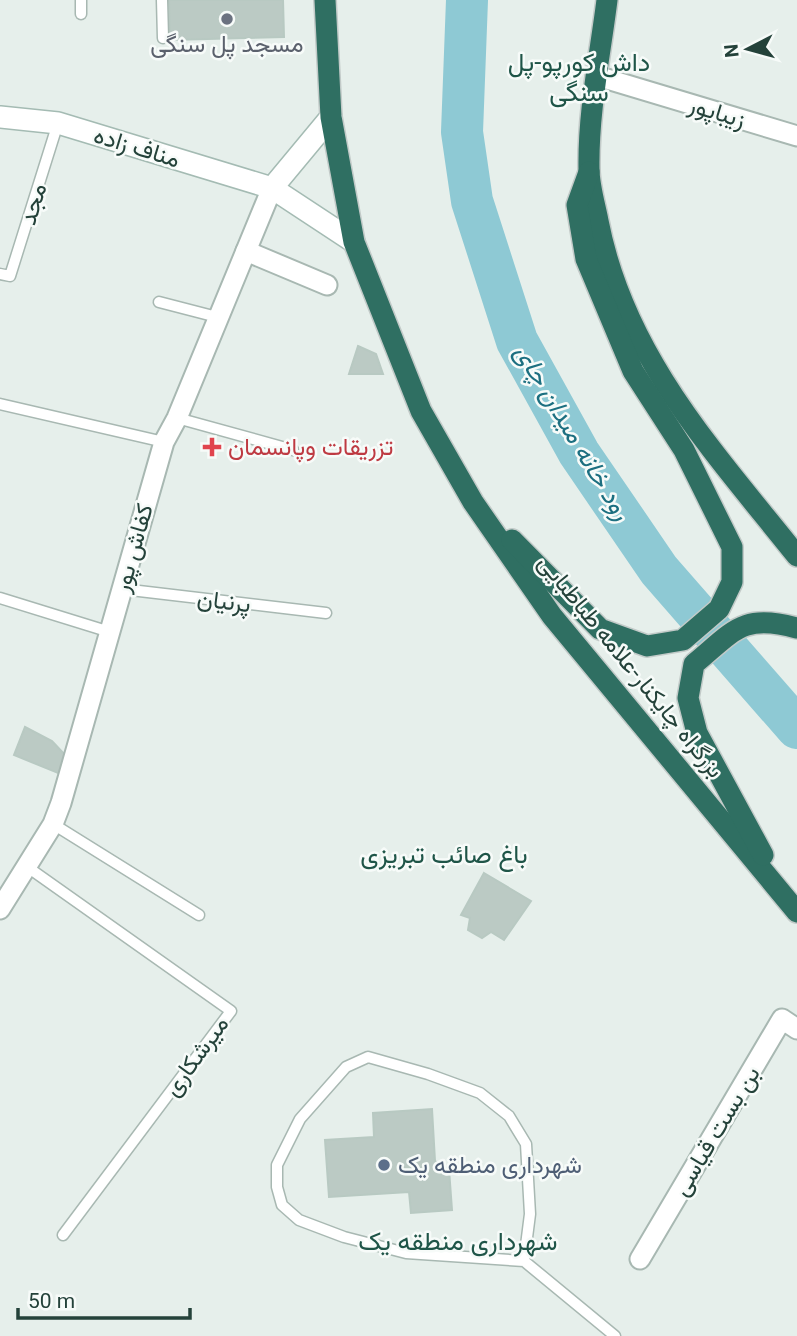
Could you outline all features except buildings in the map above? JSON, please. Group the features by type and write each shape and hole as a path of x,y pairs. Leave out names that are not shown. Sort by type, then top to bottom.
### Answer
{"highway":[{"name":"بزرگراه چایکنار-علامه طباطبایی","path":"325,0 331,117 354,242 421,411 473,502 552,616 791,904"},
{"path":"607,0 591,103 589,172 606,261 636,338 698,433 797,556"},
{"path":"473,502 600,629 647,646 683,640 719,609 732,582 732,547 684,450 633,371 586,259 577,205 589,172"},
{"path":"791,904 697,733 688,698 694,664 743,624 774,622 797,628"}],"street":[{"name":"زیباپور","path":"597,76 797,136"},
{"name":"مناف زاده","path":"0,117 58,123 272,188 354,242"},
{"path":"272,188 331,117"},
{"name":"کفاش پور","path":"2,900 53,824 164,442 177,418 272,188"},
{"path":"246,251 327,285"},
{"name":"بن بست قیاسی","path":"640,1259 782,1019 797,1029"}],"lane":[{"path":"81,0 81,14"},
{"path":"162,0 163,38"},
{"name":"مجد","path":"0,274 10,276 58,123"},
{"path":"159,302 217,317"},
{"path":"0,404 164,442"},
{"path":"177,418 293,450"},
{"name":"پرنیان","path":"122,589 326,613"},
{"path":"0,598 110,632"},
{"path":"53,824 199,915"},
{"name":"میرشکاری","path":"26,866 231,1011 63,1235"},
{"path":"524,1261 530,1214 526,1144 509,1116 480,1093 428,1074 368,1058 346,1067 300,1119 277,1165 276,1187 282,1205 299,1220 344,1237 406,1253 524,1261 615,1336"}],"waterway":[{"name":"رود خانه میدان چای","path":"467,0 462,132 472,201 517,341 579,453 659,570 797,728"}],"place":[{"name":"مسجد پل سنگی","path":"227,19"},
{"name":"تزریقات وپانسمان","path":"212,447"},
{"name":"شهرداری منطقه یک","path":"384,1165"}],"district":[{"name":"داش کورپو-پل سنگی","path":"579,77"},
{"name":"باغ صائب تبریزی","path":"444,854"},
{"name":"شهرداری منطقه یک","path":"458,1241"}]}
